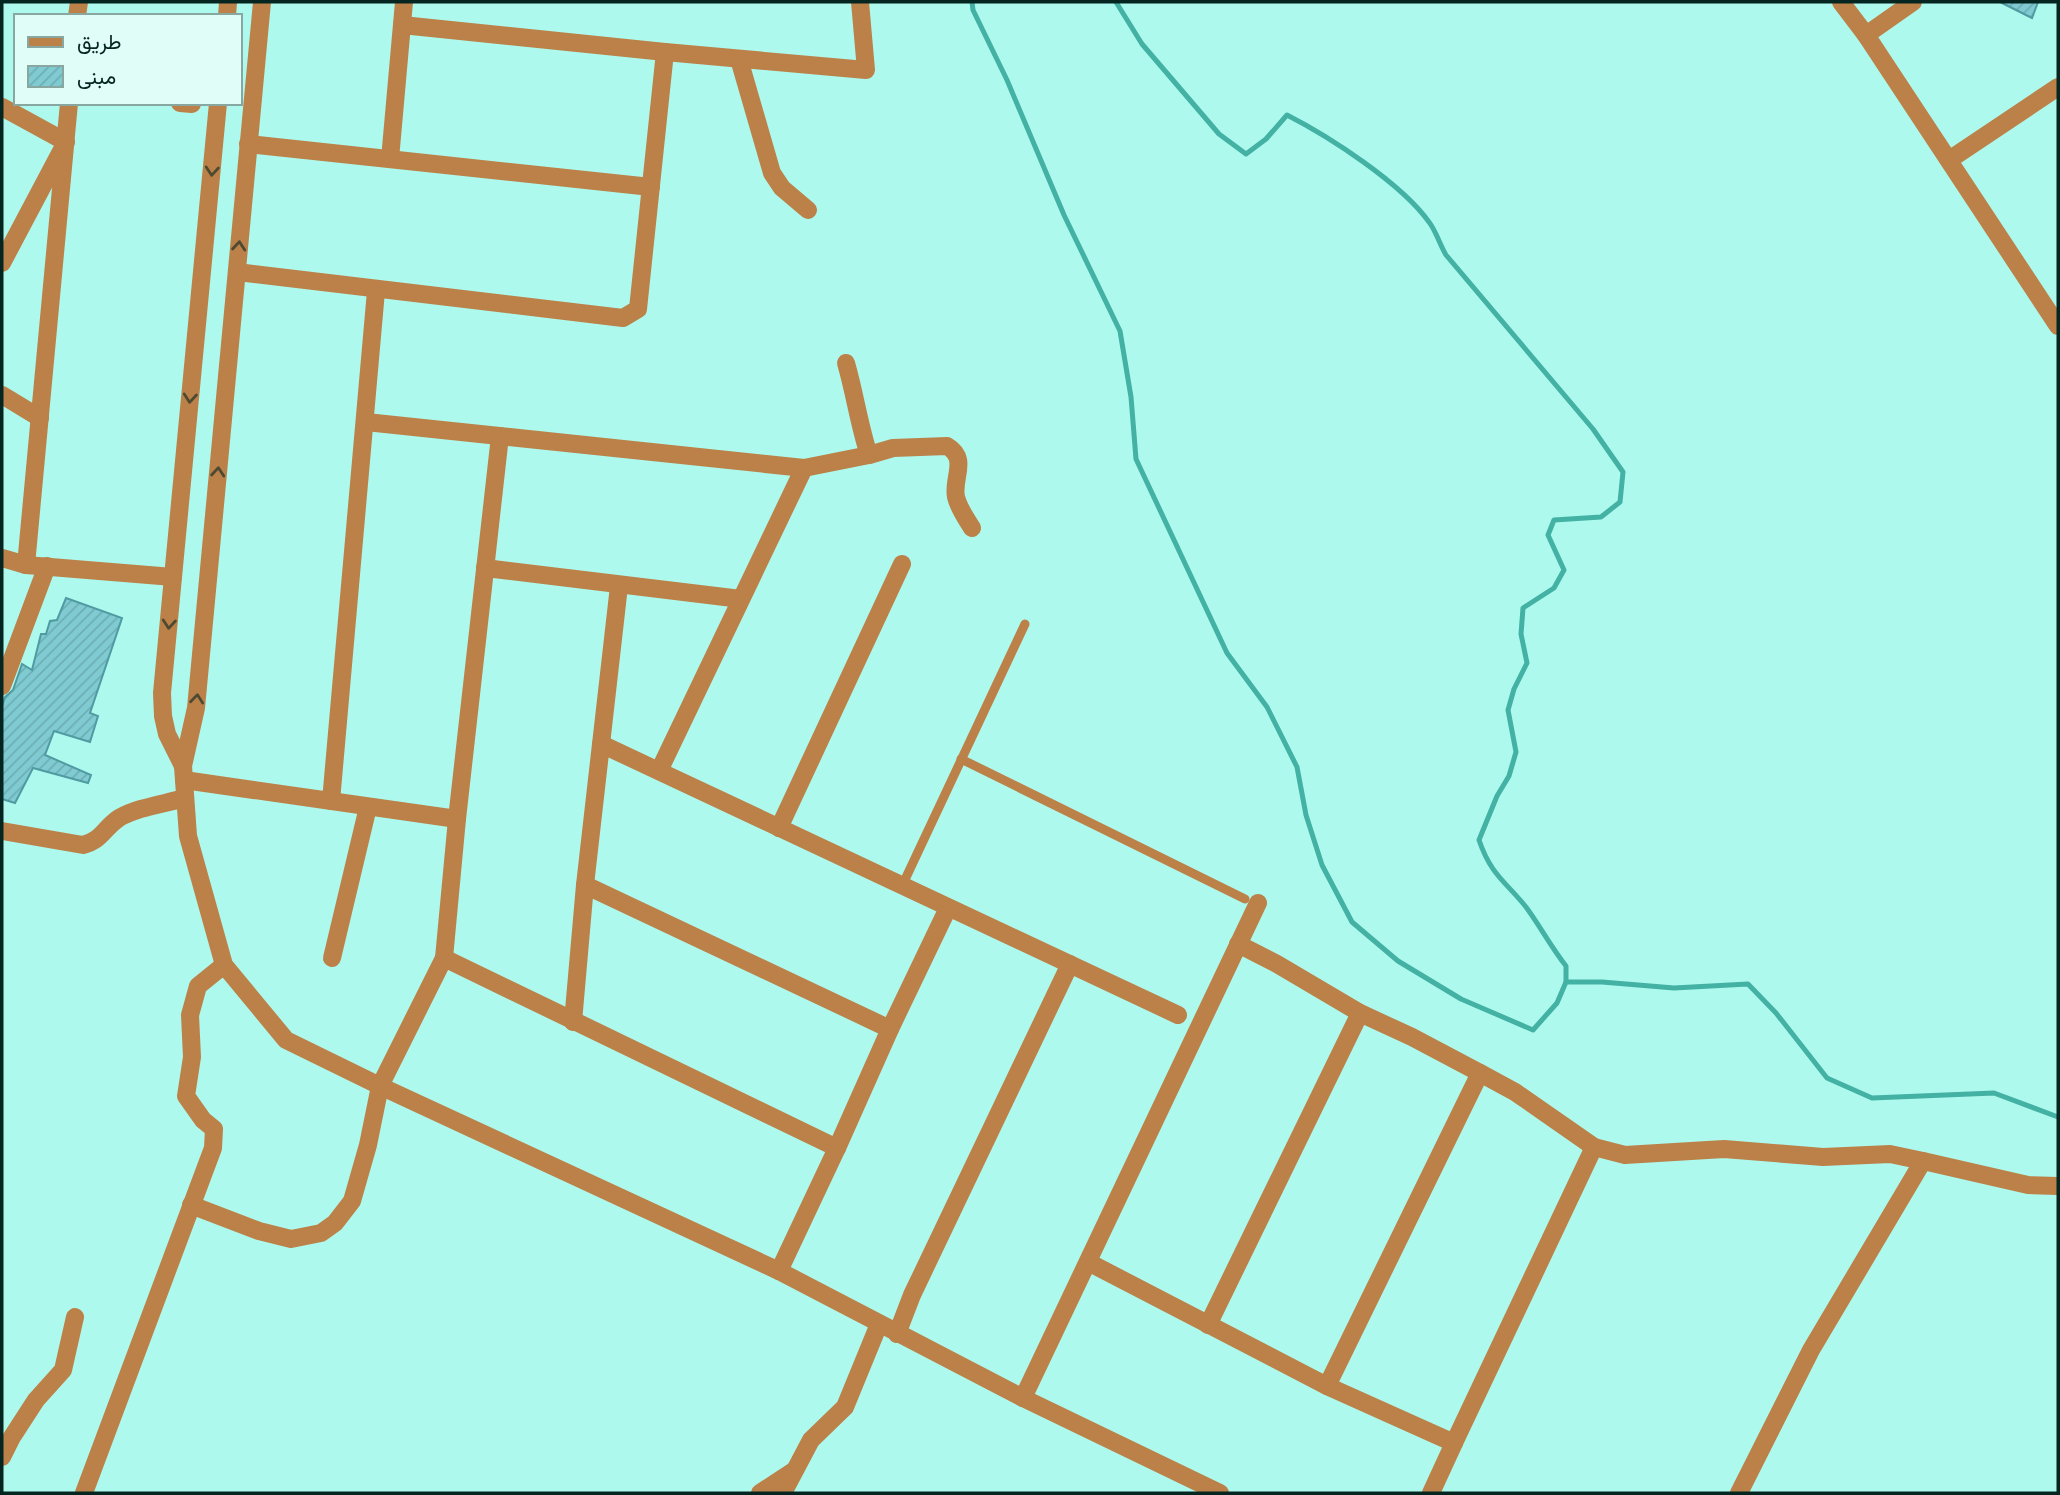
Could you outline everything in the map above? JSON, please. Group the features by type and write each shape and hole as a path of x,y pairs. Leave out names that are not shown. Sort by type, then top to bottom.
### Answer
{"street":[{"path":"261,2 196,708 184,781 188,836 224,965 286,1040 779,1271 1023,1398 1220,1493"},
{"path":"390,159 404,2"},
{"path":"402,24 866,70 860,2"},
{"path":"1840,2 1866,34 2058,326"},
{"path":"1866,34 1913,2"},
{"path":"237,272 376,291 623,318 638,309 665,52"},
{"path":"739,59 772,173 782,188 808,210"},
{"path":"1949,160 2058,87"},
{"path":"26,565 69,105"},
{"path":"184,781 167,734 162,693 218,105"},
{"path":"2,107 66,142"},
{"path":"2,263 66,142"},
{"path":"248,144 651,187"},
{"path":"331,801 376,291"},
{"path":"846,363 869,456"},
{"path":"2,395 40,418"},
{"path":"366,422 804,468 869,456 893,448 947,446 955,451 960,462 956,495 972,528"},
{"path":"191,1205 223,1219 291,1239 321,1233 335,1223 352,1201 368,1145 380,1086 444,958 500,436"},
{"path":"659,771 804,468"},
{"path":"2,558 26,565 173,578"},
{"path":"779,828 902,564"},
{"path":"2,686 47,566"},
{"path":"485,568 741,600"},
{"path":"573,1022 619,586"},
{"path":"601,744 1178,1015"},
{"path":"2,831 83,845 96,842 119,818 184,781 457,819"},
{"path":"332,958 368,807"},
{"path":"586,885 890,1029"},
{"path":"1023,1398 1238,944 1252,901"},
{"path":"779,1271 948,908"},
{"path":"1238,944 1360,1013 1412,1037 1515,1092 1594,1147 1625,1155 1724,1149 1823,1157 1890,1154 2028,1185 2058,1186"},
{"path":"444,958 837,1148"},
{"path":"897,1334 912,1295 1070,964"},
{"path":"84,1493 213,1148 214,1129 203,1120 186,1096 192,1057 190,1015 198,986 224,965"},
{"path":"1208,1325 1360,1013"},
{"path":"1327,1386 1480,1073"},
{"path":"1431,1493 1594,1147"},
{"path":"1739,1493 1811,1350 1923,1161"},
{"path":"1088,1262 1327,1386 1454,1443"},
{"path":"2,1457 36,1400 63,1370 75,1317"},
{"path":"783,1493 811,1440 845,1407 879,1324"},
{"path":"760,1493 792,1472"}],"lane":[{"path":"902,886 1026,624"},
{"path":"961,760 1252,901"}],"building":[{"path":"2000,2 2038,2 2032,18"},
{"path":"66,598 122,618 90,713 98,716 90,742 54,731 45,755 91,775 88,783 33,768 15,803 2,799 2,706 5,697 13,690 22,664 32,670 41,634 46,634 50,621 57,620"}],"waterway":[{"path":"972,2 973,10 1007,80 1064,215 1120,331 1131,397 1136,459 1227,653 1267,707 1297,767 1306,815 1322,865 1352,922 1398,961 1461,999 1533,1030 1557,1003 1566,982 1674,988 1748,984 1776,1013 1827,1078 1872,1098 1994,1093 2058,1117"},
{"path":"1116,2 1142,44 1219,134 1246,154 1266,139 1287,115 1364,162 1401,192 1429,222 1446,255 1593,429 1623,472 1620,502 1601,517 1554,520 1548,535 1564,570 1554,588 1523,608 1521,634 1527,663 1514,689 1508,710 1516,752 1509,776 1497,796 1479,840 1494,870 1526,907 1566,966 1566,982"}]}
